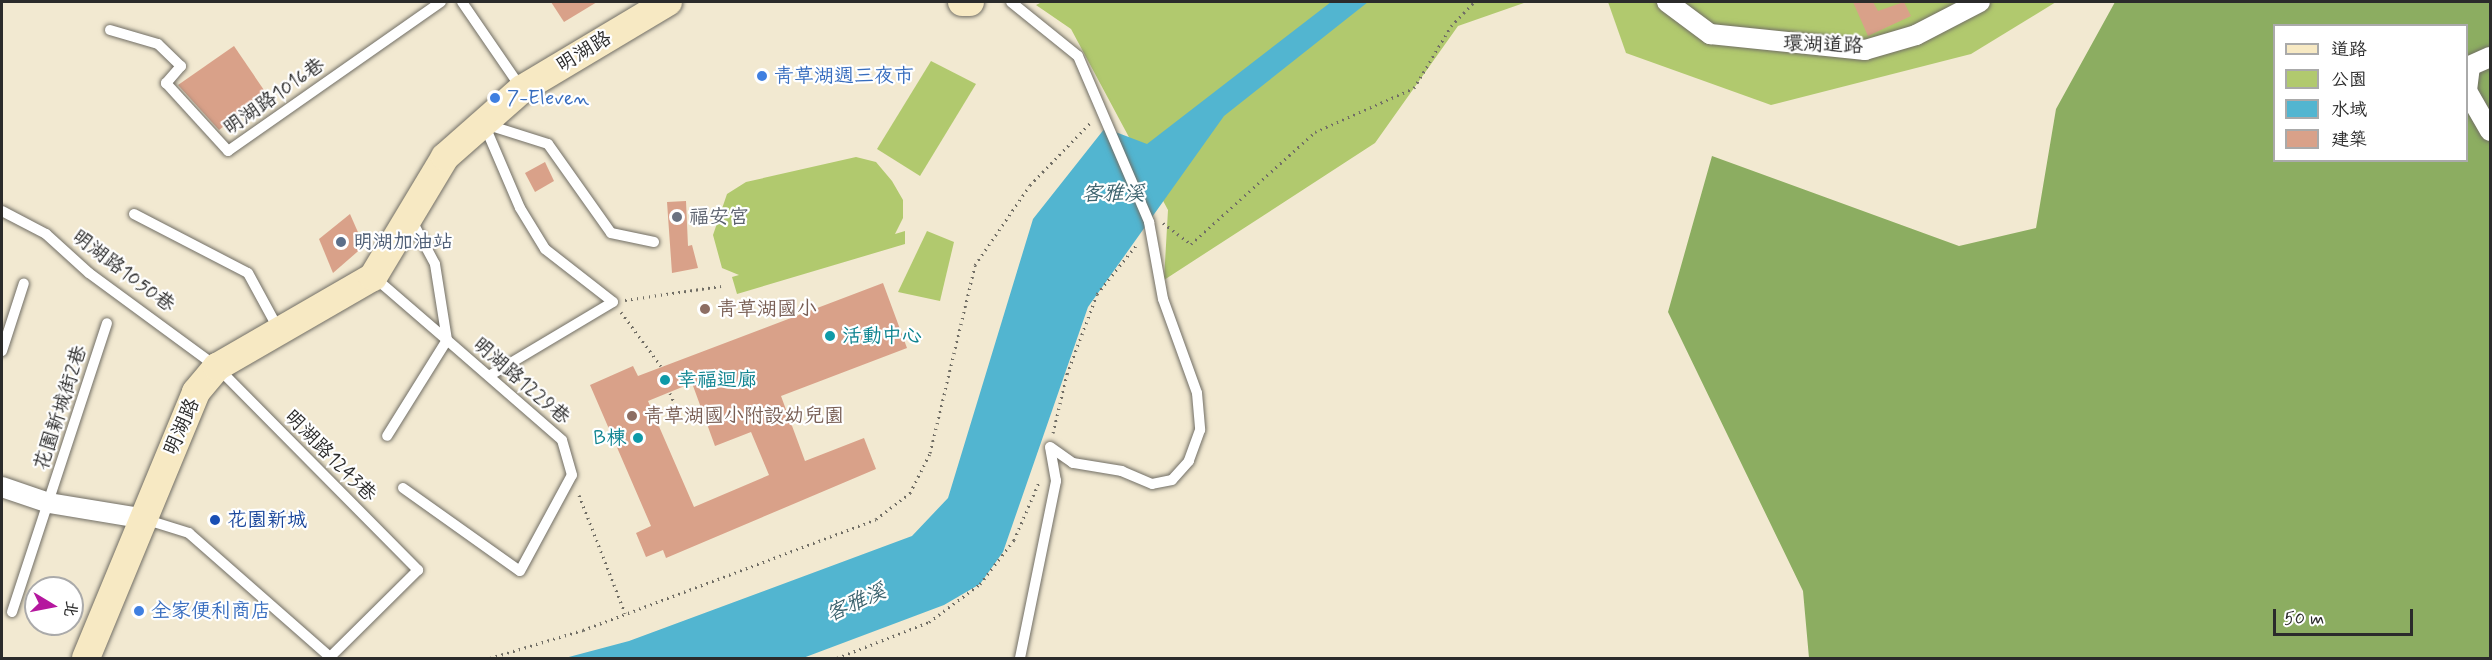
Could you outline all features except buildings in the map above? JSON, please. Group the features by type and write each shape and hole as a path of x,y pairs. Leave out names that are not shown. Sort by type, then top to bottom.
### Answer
{"street":[{"name":"明湖路","path":"86,658 141,518 196,392 217,367 281,333 374,277 445,157 522,89 668,2"},
{"path":"962,2 970,2"},
{"name":"環湖道路","path":"1667,2 1710,33 1865,50 1916,35 1980,2"},
{"path":"2468,83 2470,66 2490,57"},
{"path":"2468,94 2490,131"},
{"path":"2,487 49,503 141,518"}],"lane":[{"name":"明湖路1016巷","path":"110,30 158,44 181,66 166,83 228,151 441,2"},
{"path":"462,2 522,89"},
{"path":"1011,2 1078,56 1102,121 1149,227 1163,299 1197,393 1200,430 1189,461 1172,480 1152,484 1122,471 1073,463 1050,447"},
{"path":"484,124 548,144 611,233 654,242"},
{"path":"484,124 520,208 545,249 613,302 489,376"},
{"name":"明湖路1050巷","path":"2,211 46,234 89,273 217,367"},
{"path":"134,214 248,273 281,333"},
{"name":"明湖路1229巷","path":"403,488 520,571 572,475 562,440 447,340 435,264 409,215"},
{"path":"374,277 447,340 387,436"},
{"path":"2,351 24,283"},
{"name":"花園新城街2巷","path":"12,612 107,323"},
{"name":"明湖路1243巷","path":"217,367 418,570 330,657"},
{"path":"1020,658 1056,481 1050,447"},
{"path":"141,518 189,533 330,657"}],"path":[{"path":"837,658 929,622 980,584 1014,540 1050,447 1066,374 1097,294 1149,227 1167,224 1191,244 1315,132 1414,88 1451,26 1474,2"},
{"path":"490,658 625,613 876,519 910,493 930,453 975,265 1065,143 1102,121"},
{"path":"661,366 613,302 721,286"},
{"path":"670,393 673,400"},
{"path":"567,485 579,494 625,613"}],"green space":[{"path":"1042,2 1527,2 1458,26 1375,143 1164,280 1168,210 1071,29 1036,5"},
{"path":"1608,2 2056,2 1971,54 1771,105 1626,53"},
{"path":"2115,2 2490,2 2490,658 1809,658 1803,591 1668,312 1712,156 1959,246 2036,228 2056,109"},
{"path":"931,61 976,84 920,176 877,149"},
{"path":"856,157 876,162 892,181 903,200 903,218 895,234 905,231 905,244 737,294 732,277 739,275 722,268 713,235 727,194 746,182"},
{"path":"927,231 954,242 940,301 898,292"}],"water":[{"name":"客雅溪","path":"1331,2 1368,2 1224,116 1088,307 1003,552 980,584 944,605 803,658 565,658 629,641 912,536 948,498 1033,219 1105,128 1147,144"}],"place":[{"name":"青草湖週三夜市","path":"762,76"},
{"name":"7-Eleven","path":"495,98"},
{"name":"福安宮","path":"677,217"},
{"name":"明湖加油站","path":"341,242"},
{"name":"青草湖國小","path":"705,309"},
{"name":"活動中心","path":"830,336"},
{"name":"幸福迴廊","path":"665,380"},
{"name":"青草湖國小附設幼兒園","path":"632,416"},
{"name":"B棟","path":"638,438"},
{"name":"花園新城","path":"215,520"},
{"name":"全家便利商店","path":"139,611"}]}
